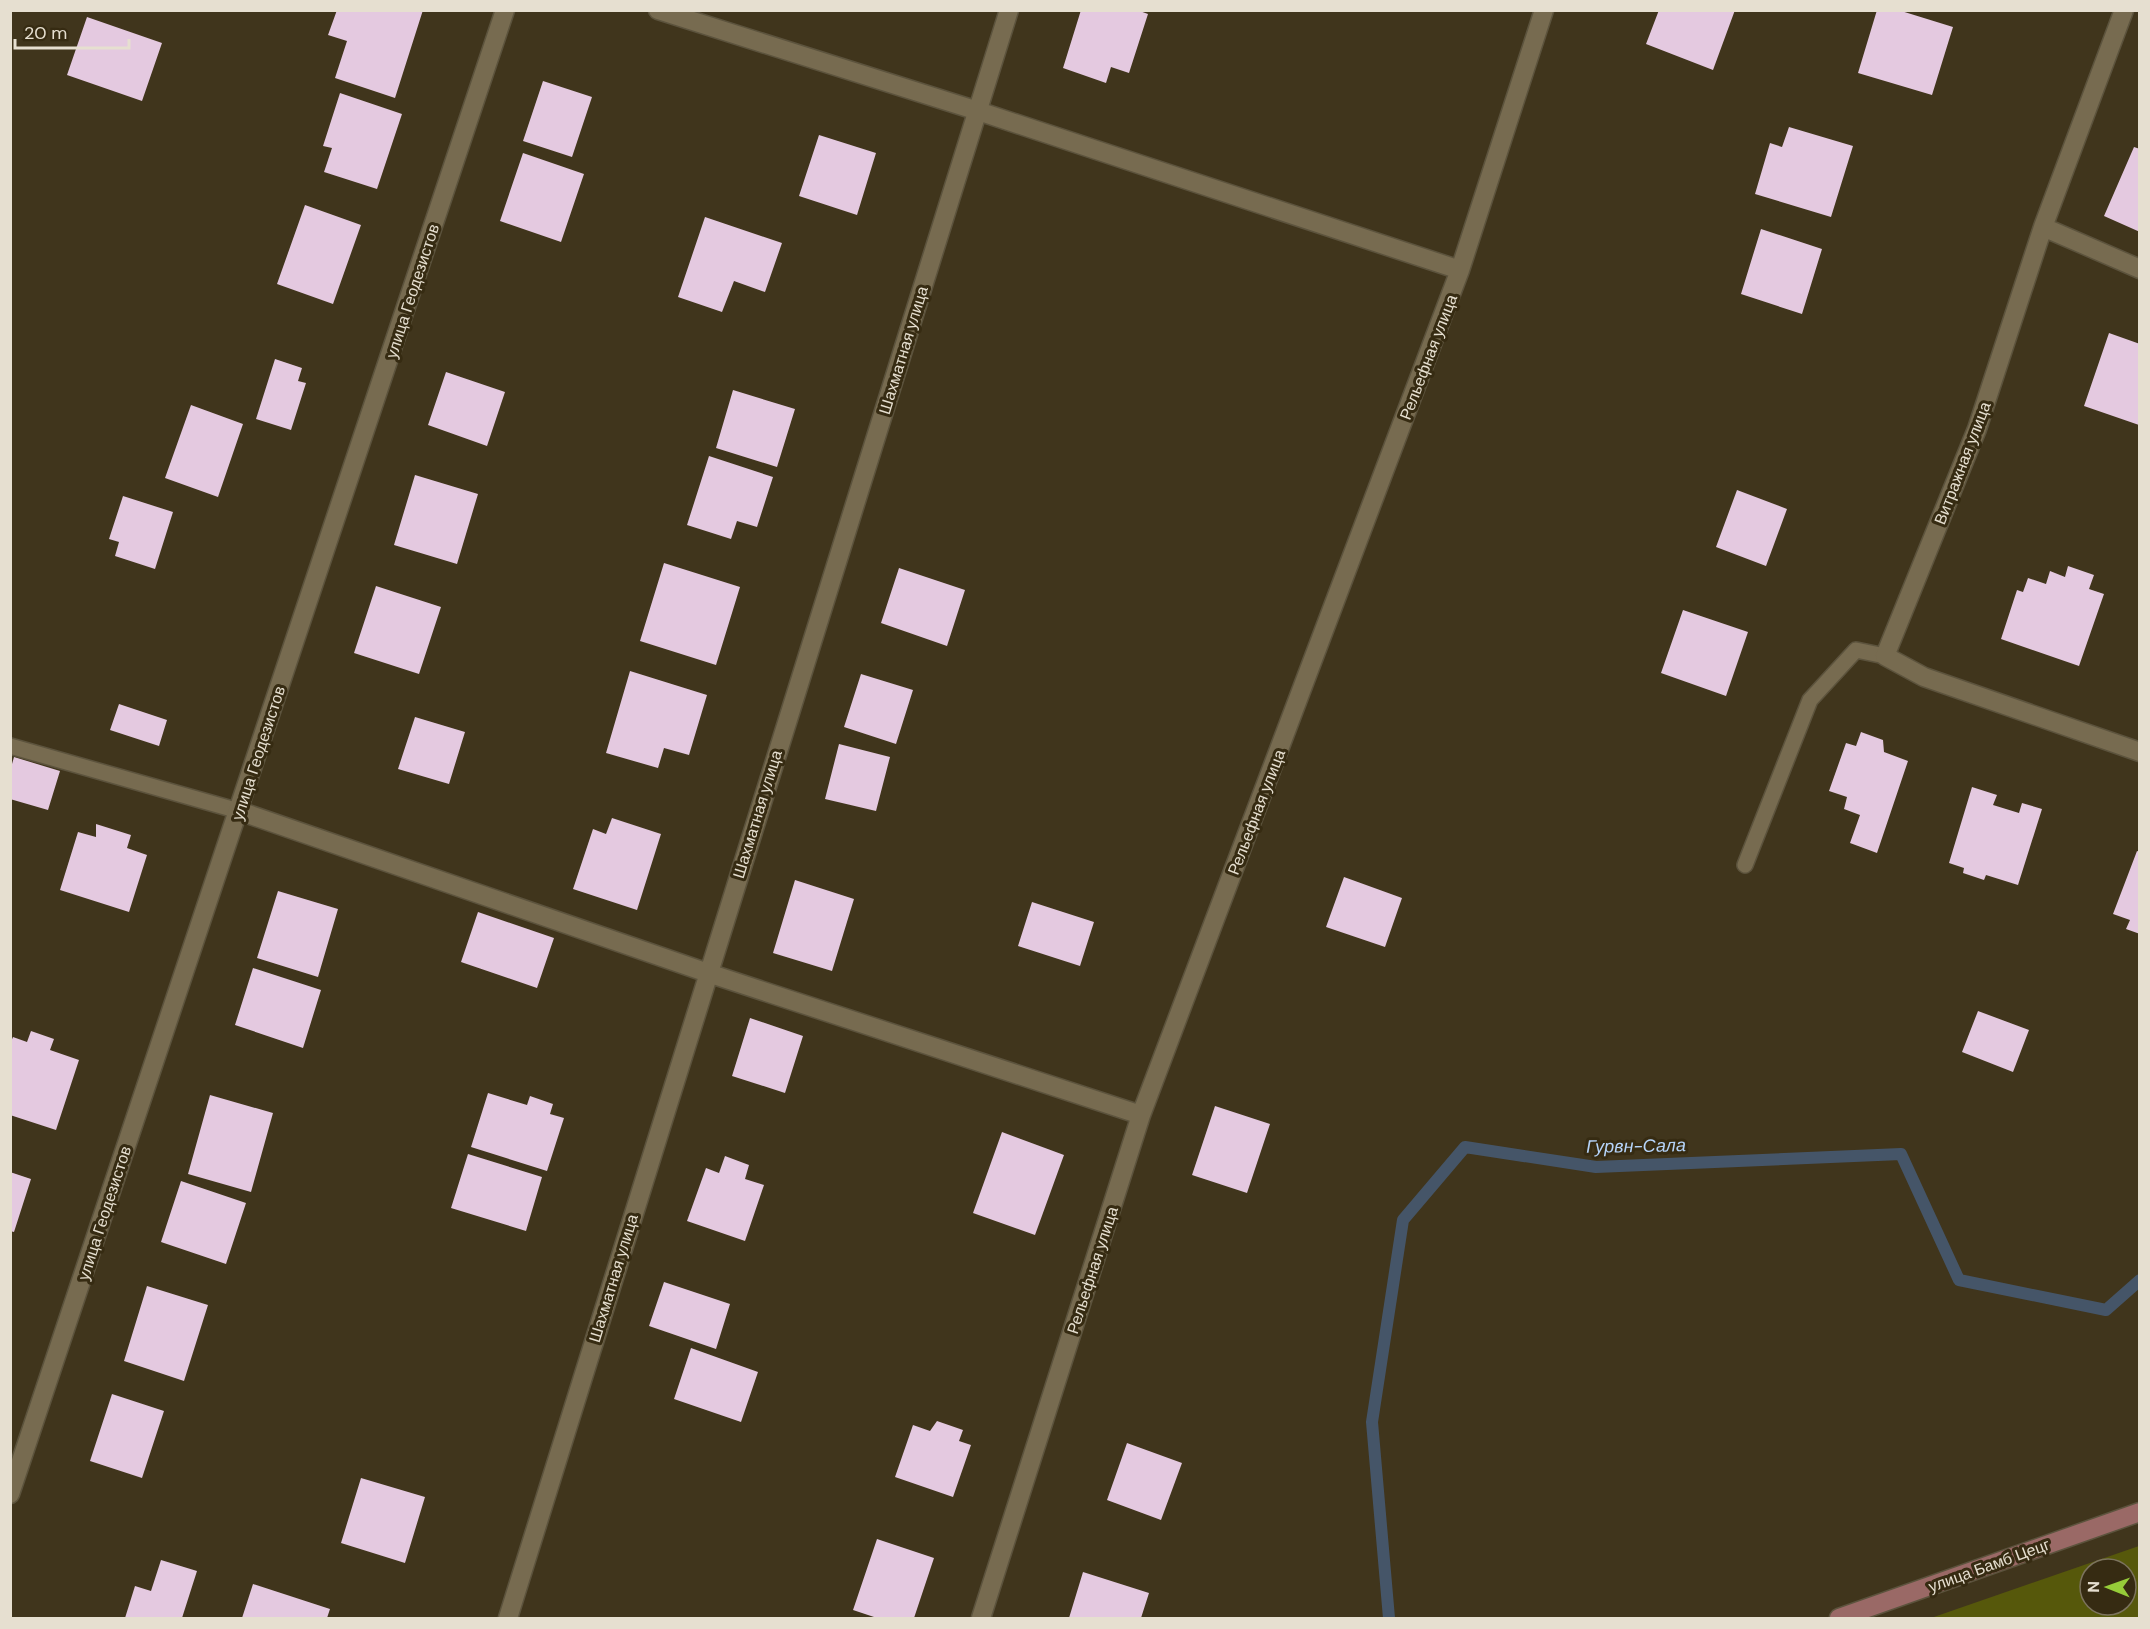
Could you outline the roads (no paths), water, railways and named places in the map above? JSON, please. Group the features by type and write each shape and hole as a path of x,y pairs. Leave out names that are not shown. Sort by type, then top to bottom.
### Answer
{"main road":[{"name":"улица Бамб Цецг","path":"1839,1618 2139,1512"}],"street":[{"name":"улица Геодезистов","path":"10,1494 505,10"},
{"path":"658,10 978,111 1461,270"},
{"name":"Шахматная улица","path":"508,1618 1010,10"},
{"name":"Рельефная улица","path":"981,1618 1141,1115 1461,270 1544,10"},
{"name":"Витражная улица","path":"1885,656 1977,429 2043,227 2124,10"},
{"path":"2043,227 2139,269"},
{"path":"1885,656 1924,677 2139,752"},
{"path":"239,811 708,973 1141,1115"}],"lane":[{"path":"1745,865 1810,700 1856,650 1885,656"},
{"path":"10,746 239,811"}],"waterway":[{"name":"Гурвн-Сала","path":"1389,1618 1372,1422 1403,1220 1465,1147 1596,1167 1901,1154 1959,1280 2106,1310 2140,1280"}]}
